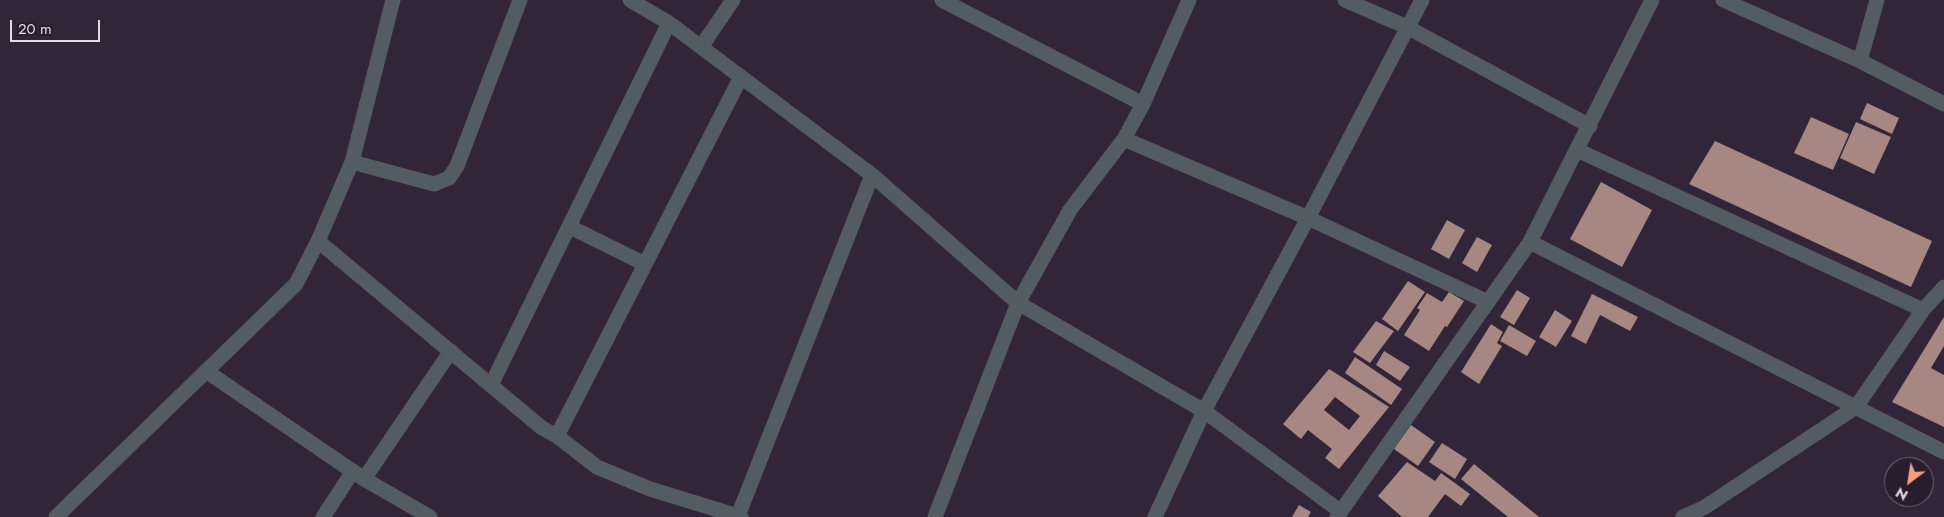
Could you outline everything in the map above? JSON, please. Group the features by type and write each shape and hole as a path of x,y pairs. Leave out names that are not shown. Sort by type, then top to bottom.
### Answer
{"street":[{"path":"56,517 296,284 318,242 352,162 393,0"},
{"path":"352,162 434,184 449,178 457,166 520,0"},
{"path":"630,0 669,23 872,175 1018,303 1204,412 1339,514 1530,242 1652,0"},
{"path":"702,47 733,0"},
{"path":"942,0 1143,104"},
{"path":"935,517 1018,303 1070,210 1124,139 1143,104 1189,0"},
{"path":"1345,0 1407,27 1590,126"},
{"path":"1155,517 1204,412 1422,0"},
{"path":"1723,0 1860,62 1944,104"},
{"path":"1860,62 1877,0"},
{"path":"491,385 669,23"},
{"path":"557,436 741,77"},
{"path":"1124,139 1308,218 1488,302"},
{"path":"1577,150 1923,310"},
{"path":"318,242 542,428 557,436 597,467 650,488 739,517 872,175"},
{"path":"570,227 645,264"},
{"path":"1530,242 1944,452"},
{"path":"1683,517 1704,507 1856,407 1923,310 1944,287"},
{"path":"323,517 358,475 451,351"},
{"path":"206,371 358,475 430,517"}],"building":[{"path":"1867,103 1899,118 1892,134 1860,119"},
{"path":"1811,117 1849,134 1833,170 1794,153"},
{"path":"1856,122 1891,137 1874,174 1840,158"},
{"path":"1715,141 1932,241 1911,287 1689,184"},
{"path":"1601,182 1652,210 1622,267 1570,239"},
{"path":"1447,220 1465,230 1449,259 1431,249"},
{"path":"1477,237 1492,245 1477,272 1462,263"},
{"path":"1408,281 1425,292 1398,331 1382,319"},
{"path":"1517,290 1530,298 1514,325 1500,317"},
{"path":"1449,292 1464,301 1429,351 1404,335 1420,310 1417,308 1427,293 1442,302"},
{"path":"1592,294 1638,317 1630,331 1600,315 1586,344 1571,336"},
{"path":"1555,310 1572,321 1556,347 1539,337"},
{"path":"1944,317 1944,346 1931,368 1944,375 1944,427 1892,402"},
{"path":"1376,321 1394,331 1370,363 1353,352"},
{"path":"1491,324 1503,332 1497,343 1502,346 1479,384 1461,372"},
{"path":"1509,325 1536,341 1527,356 1500,341"},
{"path":"1384,351 1410,367 1400,381 1376,365"},
{"path":"1355,357 1402,389 1391,405 1345,373"},
{"path":"1329,369 1389,407 1339,469 1325,458 1332,449 1308,430 1301,439 1283,424","holes":["1335,397 1360,416 1349,430 1324,410"]},
{"path":"1411,425 1435,442 1418,466 1394,449"},
{"path":"1442,443 1467,459 1455,479 1429,462"},
{"path":"1407,462 1435,481 1441,473 1470,494 1461,506 1445,494 1428,517 1402,517 1378,496"},
{"path":"1474,464 1539,517 1508,517 1461,479"},
{"path":"1299,505 1311,512 1308,517 1292,517"}]}
